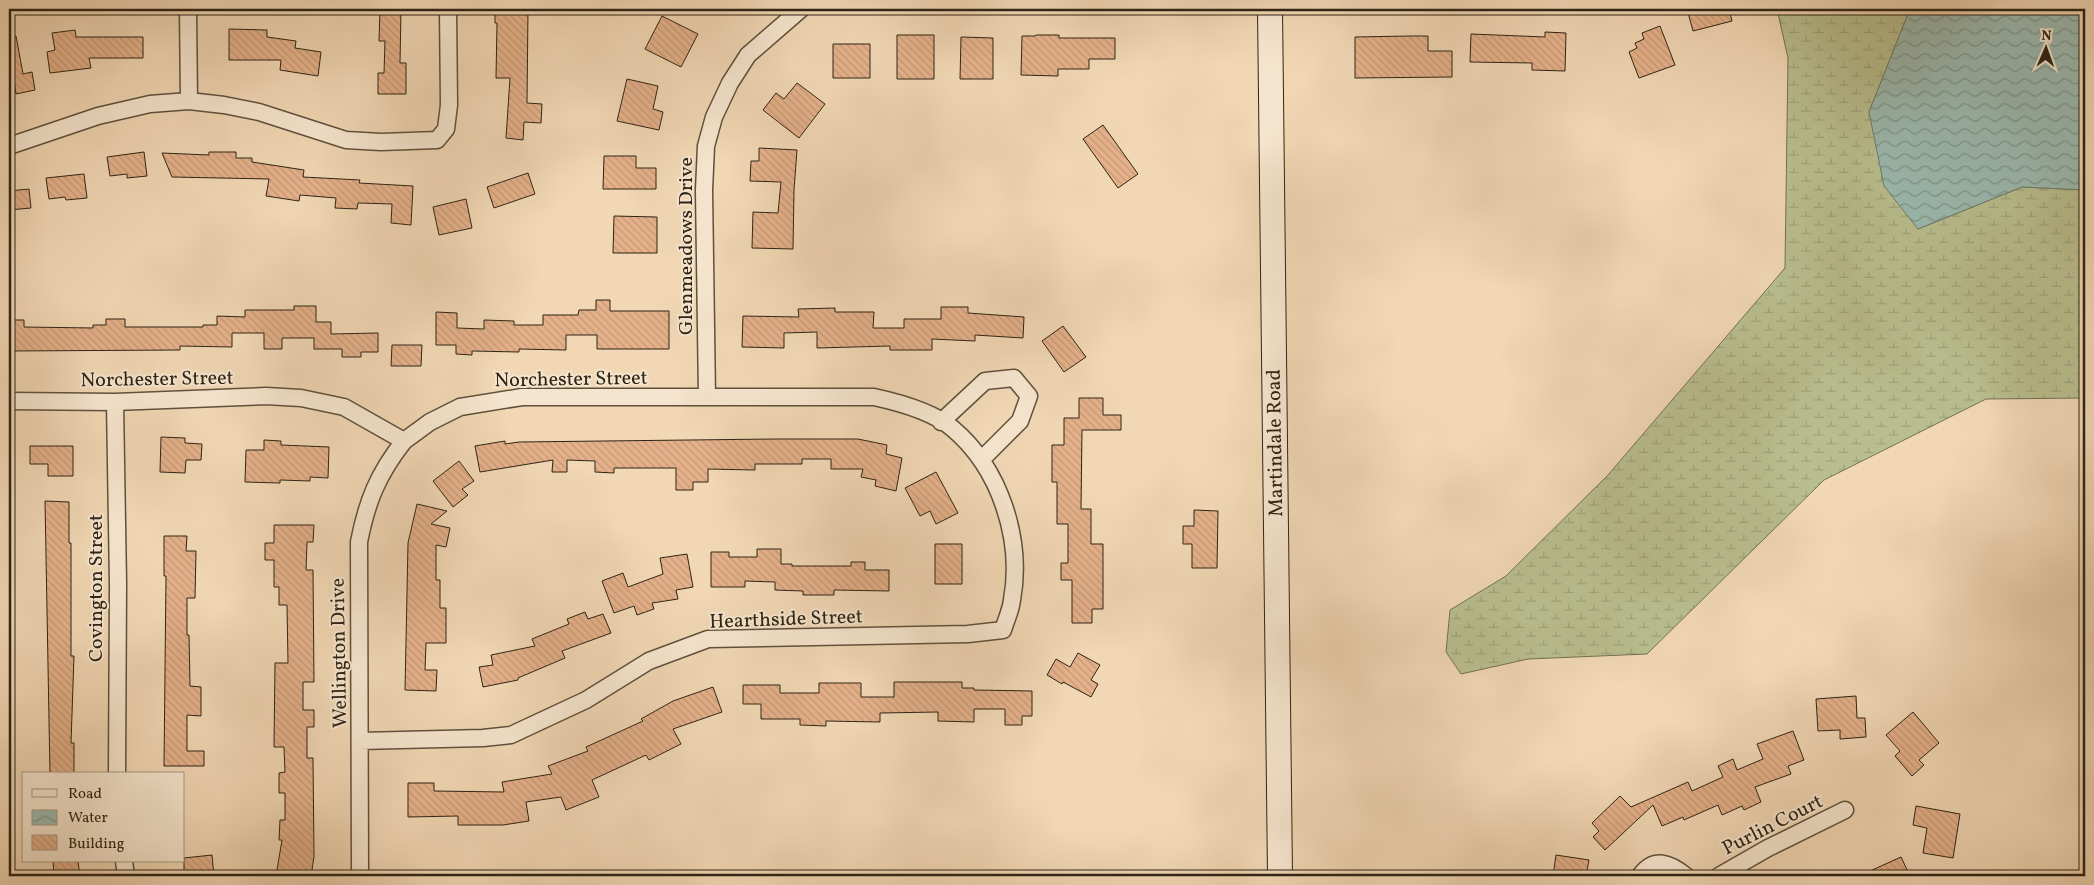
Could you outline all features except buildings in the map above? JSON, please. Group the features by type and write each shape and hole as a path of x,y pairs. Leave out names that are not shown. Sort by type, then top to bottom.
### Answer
{"street":[{"path":"188,9 189,101"},
{"path":"9,146 98,116 150,104 189,101 224,104 259,112 346,140 424,142 437,140 446,129 449,106 448,9"},
{"name":"Glenmeadows Drive","path":"707,397 704,190 706,146 718,109 730,83 748,56 801,9"},
{"name":"Martindale Road","path":"1270,9 1280,876"},
{"path":"941,422 985,381 1014,378 1029,396 1020,421 982,460"},
{"name":"Norchester Street","path":"9,401 115,402 266,396 301,398 344,407 404,441 430,422 460,407 522,397 874,396 906,404 951,427 966,442"},
{"name":"Covington Street","path":"115,402 118,584 117,772"},
{"name":"Wellington Drive","path":"360,876 359,542 371,493 391,458 404,441"},
{"name":"Hearthside Street","path":"360,741 483,738 511,735 586,700 649,661 708,638 968,634 1003,630 1012,602 1015,574 1012,542 1001,494 982,460 966,442"},
{"name":"Purlin Court","path":"1719,876 1768,848 1846,810"},
{"path":"124,862 126,876"},
{"path":"1640,876 1650,866 1662,863 1675,866 1686,876"}],"green space":[{"path":"1777,9 1910,9 1869,112 1918,229 2022,187 2085,190 2085,398 1986,399 1824,480 1647,654 1528,659 1461,674 1446,652 1450,610 1506,576 1608,475 1785,268 1788,58"}],"water":[{"path":"1910,9 2085,9 2085,190 2022,187 1918,229 1884,186 1869,112"}]}
